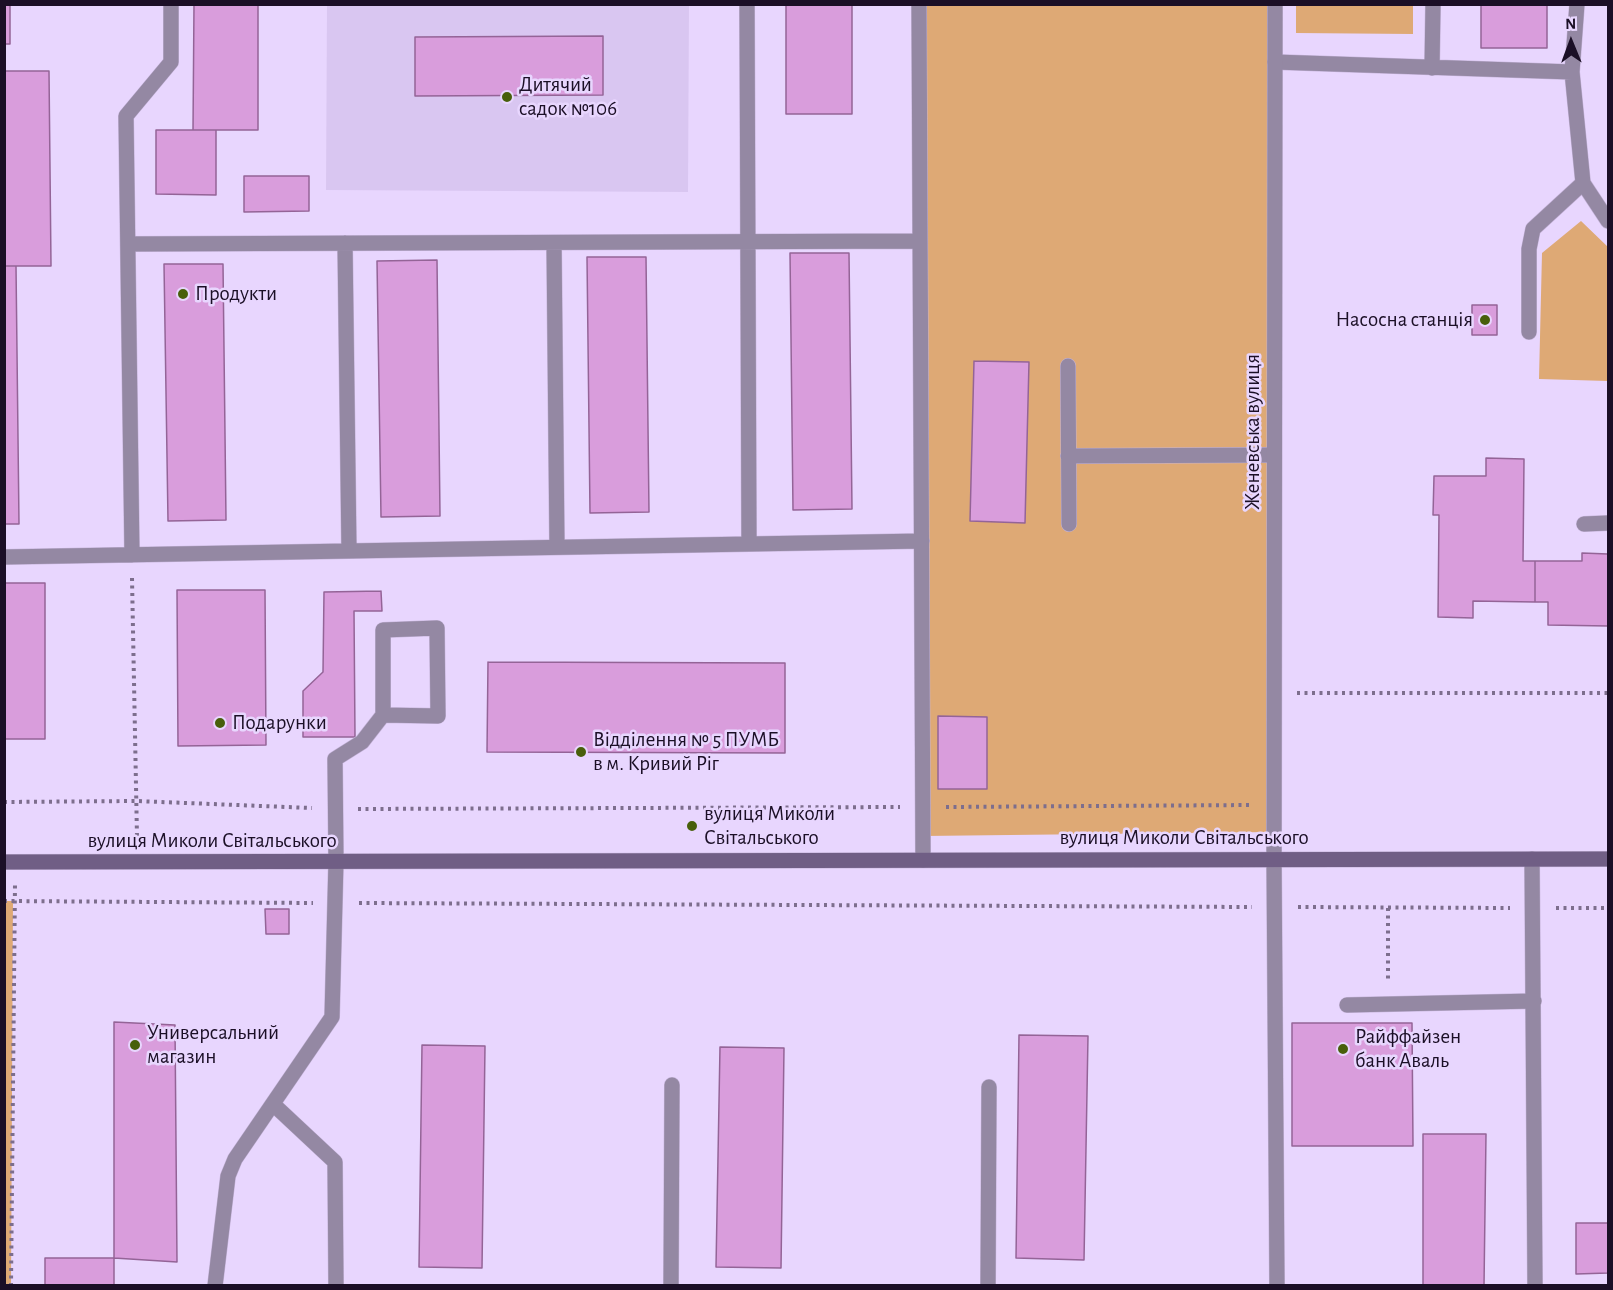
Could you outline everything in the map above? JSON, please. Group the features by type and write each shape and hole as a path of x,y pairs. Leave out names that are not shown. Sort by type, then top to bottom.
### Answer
{"main road":[{"name":"вулиця Миколи Світальського","path":"10,862 1608,859"}],"street":[{"path":"132,555 126,116 171,62 171,4"},
{"path":"747,4 749,544"},
{"path":"919,4 923,860"},
{"name":"Женевська вулиця","path":"1275,4 1273,805 1277,1286"},
{"path":"1432,4 1432,68"},
{"path":"1577,4 1572,72 1583,183 1608,221"},
{"path":"1275,62 1572,72"},
{"path":"1529,332 1529,249 1533,229 1583,183"},
{"path":"128,244 920,242"},
{"path":"345,243 349,551"},
{"path":"554,243 557,547"},
{"path":"1068,366 1069,524"},
{"path":"1068,456 1274,455"},
{"path":"1584,524 1608,523"},
{"path":"4,557 922,541"},
{"path":"215,1286 228,1176 235,1159 332,1017 336,861 335,759 362,742 383,715 383,630 437,628 438,716 383,715"},
{"path":"1532,859 1535,1286"},
{"path":"1347,1005 1534,1001"},
{"path":"671,1286 672,1085"},
{"path":"988,1286 989,1087"},
{"path":"273,1104 335,1162 336,1286"}],"path":[{"path":"132,555 137,862"},
{"path":"1274,693 1608,693"},
{"path":"4,802 136,801 336,809 1273,805"},
{"path":"10,862 13,901 11,1286"},
{"path":"4,901 1608,908"},
{"path":"1388,908 1388,1004"}],"shaded area":[{"name":"Дитячий садок №106","path":"327,5 689,5 688,192 326,190"},
{"path":"919,5 1275,5 1272,832 923,836"},
{"path":"1296,5 1413,5 1413,34 1296,33"},
{"path":"1581,221 1608,247 1608,381 1539,379 1542,253"},
{"path":"5,901 13,901 11,1286 4,1285"}],"building":[{"path":"4,4 10,4 10,44 4,44"},
{"path":"194,4 258,4 258,130 193,130"},
{"path":"786,4 852,4 852,114 786,114"},
{"path":"1481,4 1547,4 1547,48 1481,48"},
{"path":"603,36 603,95 415,96 415,37"},
{"path":"4,71 49,71 51,266 4,266"},
{"path":"156,130 216,130 216,195 156,194"},
{"path":"244,176 309,176 309,211 244,212"},
{"path":"790,253 849,253 852,509 793,510"},
{"path":"587,257 646,257 649,512 590,513"},
{"path":"437,260 440,516 381,517 377,261"},
{"path":"164,264 223,264 226,520 168,521"},
{"path":"4,266 16,266 19,524 4,524"},
{"name":"Насосна станція","path":"1472,305 1497,305 1497,335 1472,335"},
{"path":"974,361 1029,362 1025,523 970,521"},
{"path":"1486,458 1524,459 1523,561 1535,561 1535,602 1473,601 1473,618 1438,617 1439,515 1433,515 1434,476 1486,476"},
{"path":"1582,553 1608,554 1608,626 1548,625 1548,602 1535,602 1535,561 1582,561"},
{"path":"4,583 45,583 45,739 4,739"},
{"path":"177,590 265,590 266,745 178,746"},
{"path":"381,591 382,611 354,611 355,737 303,737 303,691 323,672 324,592"},
{"path":"488,662 785,663 785,753 487,752"},
{"path":"938,716 987,717 987,789 938,789"},
{"path":"265,909 289,909 289,934 266,934"},
{"path":"114,1022 175,1025 177,1262 114,1258"},
{"path":"1292,1023 1412,1023 1413,1146 1292,1146"},
{"path":"1019,1035 1088,1036 1084,1260 1016,1258"},
{"path":"422,1045 485,1046 482,1268 419,1267"},
{"path":"720,1047 784,1048 781,1268 716,1267"},
{"path":"1423,1134 1486,1134 1484,1286 1423,1286"},
{"path":"1576,1223 1608,1223 1608,1273 1576,1274"},
{"path":"45,1258 114,1258 114,1286 45,1286"}],"place":[{"name":"Дитячий садок №106","path":"507,97"},
{"name":"Продукти","path":"183,294"},
{"name":"Насосна станція","path":"1485,320"},
{"name":"Подарунки","path":"220,723"},
{"name":"Відділення № 5 ПУМБ в м. Кривий Ріг","path":"581,752"},
{"name":"вулиця Миколи Світальського","path":"692,826"},
{"name":"Универсальний магазин","path":"135,1045"},
{"name":"Райффайзен банк Аваль","path":"1343,1049"}]}
